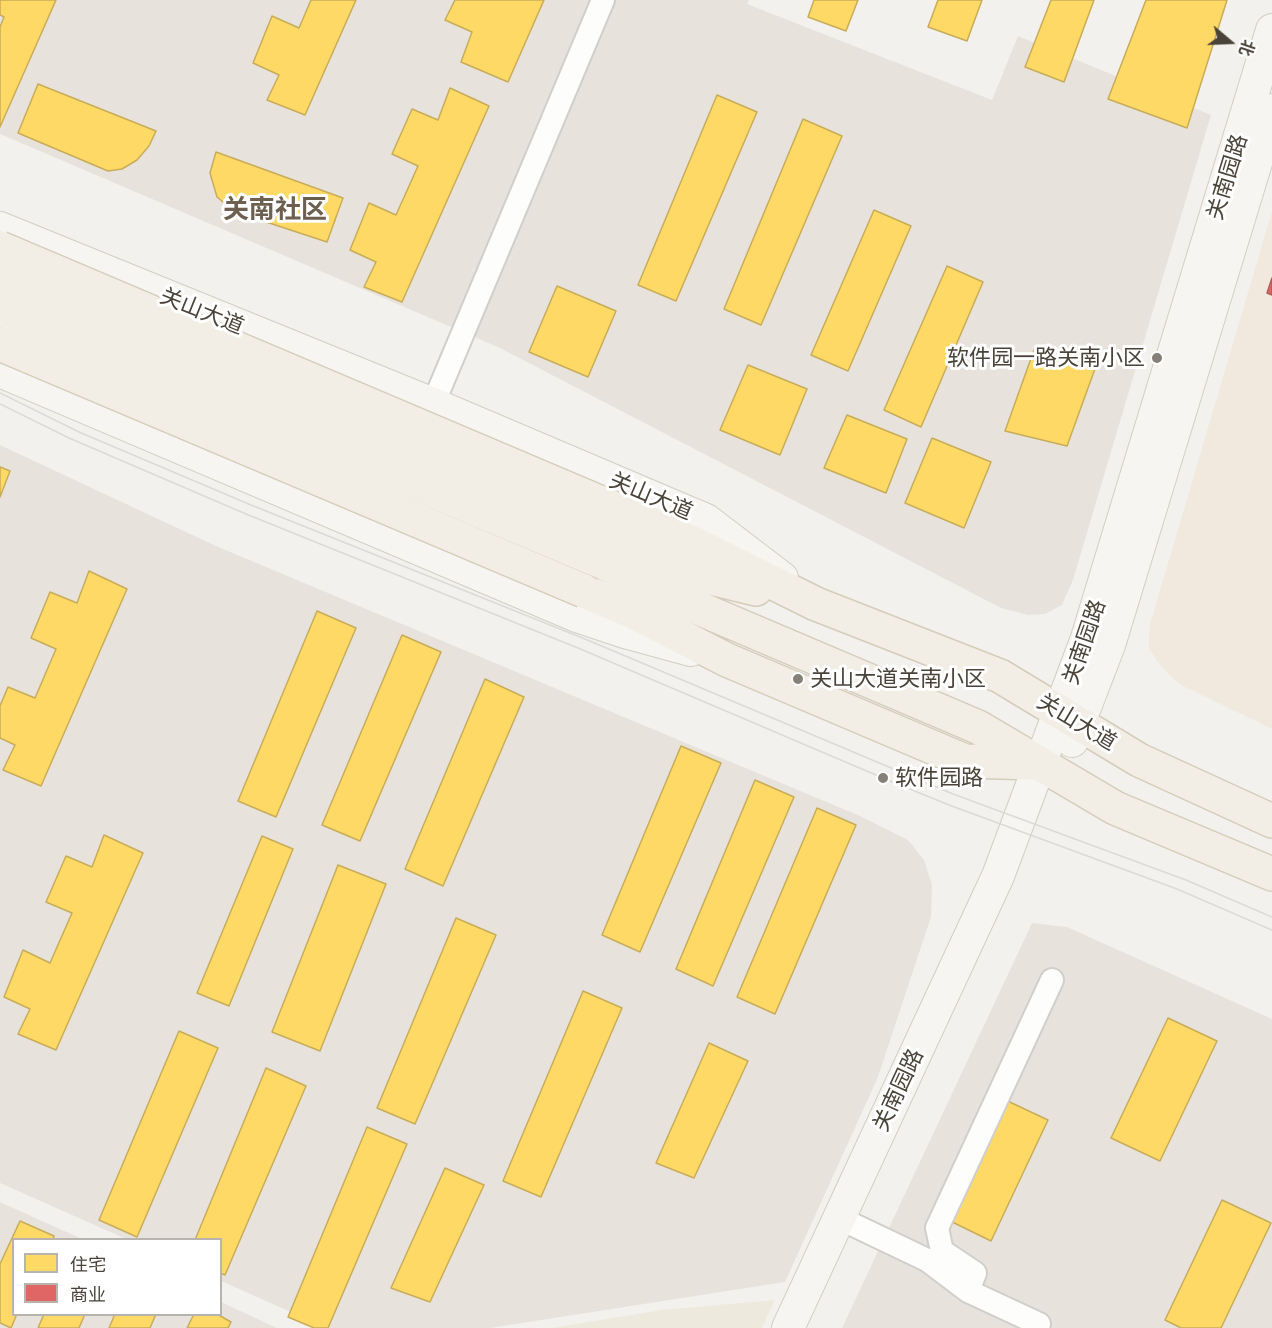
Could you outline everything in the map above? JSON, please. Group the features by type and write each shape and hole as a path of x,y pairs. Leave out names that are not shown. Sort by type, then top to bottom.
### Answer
{"main road":[{"name":"关南园路","path":"1069,717 1087,638 1272,30"},
{"name":"关南园路","path":"809,1328 848,1222 998,876 1049,769 1069,717 1109,645 1272,110"},
{"name":"关山大道","path":"0,228 433,404 706,520 816,604 1000,676 1139,760 1272,821"},
{"path":"0,248 682,571 816,604"},
{"path":"0,282 614,539 677,599 978,727 1115,808 1272,874"},
{"path":"0,309 614,539"},
{"path":"0,344 633,612 727,660 964,761 1049,769"},
{"path":"0,371 578,616 625,632 727,660"},
{"name":"关南园路","path":"788,1328 848,1222"}],"street":[{"path":"383,533 433,404 603,0"},
{"path":"968,1291 975,1273 942,1251 937,1228 1052,980"},
{"path":"848,1222 927,1260 968,1291 1039,1324"}],"shaded area":[{"path":"0,0 749,0 747,4 992,100 1018,36 1211,115 1073,580 1062,605 1045,614 1028,615 1001,608 500,348 0,134"},
{"path":"1272,211 1272,729 1183,686 1171,677 1156,660 1149,648 1149,637 1150,624"},
{"path":"0,445 216,546 860,816 908,840 924,860 932,885 931,917 878,1077 785,1282 490,1328 327,1328 222,1281 222,1238 124,1238 0,1183"},
{"path":"1032,923 1067,927 1272,1019 1272,1328 842,1328"},
{"path":"0,1202 80,1238 12,1238 12,1316 222,1316 222,1302 277,1328 0,1328"},
{"path":"775,1300 762,1328 552,1328 662,1310"}],"building: 住宅":[{"path":"0,0 56,0 0,127 0,27 4,17 0,15"},
{"path":"311,0 356,0 305,115 267,100 279,75 253,63 272,16 299,28"},
{"path":"455,0 544,0 508,82 461,62 472,32 445,20"},
{"path":"814,0 858,0 846,31 808,17"},
{"path":"938,0 982,0 967,41 928,27"},
{"path":"1051,0 1094,0 1064,82 1025,67"},
{"path":"1146,0 1227,0 1187,128 1108,99"},
{"path":"38,84 156,131 149,146 137,160 122,169 108,171 18,133"},
{"path":"450,88 489,106 402,302 364,287 376,262 350,250 369,203 396,215 418,166 392,154 412,109 438,120"},
{"path":"717,95 757,112 676,301 638,285"},
{"path":"803,119 842,136 761,325 724,309"},
{"path":"216,152 343,198 327,242 245,215 229,207 217,197 210,173"},
{"path":"874,210 911,226 848,371 811,355"},
{"path":"947,266 983,282 921,427 884,410"},
{"path":"557,286 616,311 588,377 529,352"},
{"path":"1034,350 1096,366 1067,446 1005,431"},
{"path":"748,365 807,389 780,455 720,430"},
{"path":"847,415 907,439 886,493 824,468"},
{"path":"932,438 991,462 964,528 905,503"},
{"path":"0,467 10,471 0,497"},
{"path":"89,571 127,589 41,786 3,770 15,745 0,738 0,706 8,687 35,698 56,649 31,638 50,592 77,603"},
{"path":"317,611 356,628 276,817 238,801"},
{"path":"402,635 441,652 360,841 322,825"},
{"path":"485,679 524,697 443,886 405,869"},
{"path":"681,746 721,763 640,952 602,935"},
{"path":"755,780 794,797 713,986 676,969"},
{"path":"817,808 856,825 775,1014 737,997"},
{"path":"104,835 143,853 56,1050 18,1034 30,1009 4,997 23,950 50,963 72,913 46,902 66,856 92,867"},
{"path":"262,836 293,849 229,1006 197,993"},
{"path":"338,865 386,884 320,1051 272,1032"},
{"path":"456,918 496,935 415,1124 377,1108"},
{"path":"583,991 622,1008 541,1197 503,1181"},
{"path":"1168,1018 1217,1041 1160,1161 1111,1138"},
{"path":"179,1031 218,1048 137,1237 99,1220"},
{"path":"709,1043 748,1061 694,1178 656,1163"},
{"path":"266,1068 306,1086 225,1275 222,1274 222,1238 196,1238"},
{"path":"999,1097 1048,1120 991,1241 942,1217"},
{"path":"367,1127 407,1144 328,1328 314,1328 288,1317"},
{"path":"445,1168 484,1185 430,1302 391,1288"},
{"path":"1222,1200 1271,1223 1221,1328 1181,1328 1165,1320"},
{"path":"20,1221 54,1236 54,1238 12,1238"},
{"path":"12,1238 12,1316 16,1316 11,1328 0,1323 0,1264"},
{"path":"43,1316 84,1316 79,1328 38,1328"},
{"path":"114,1316 155,1316 150,1328 109,1328"},
{"path":"193,1316 220,1316 231,1322 228,1328 187,1328"}],"building: 商业":[{"path":"1272,278 1272,295 1267,293"}],"tram line":[{"path":"0,393 79,432 251,505 585,639 953,794 1186,880 1272,917"},
{"path":"0,404 69,438 246,514 578,648 883,778 949,805 1177,889 1272,930"}],"place":[{"name":"软件园一路关南小区","path":"1157,358"},
{"name":"关山大道关南小区","path":"798,679"},
{"name":"软件园路","path":"883,778"}],"district":[{"name":"关南社区","path":"275,209"}]}
